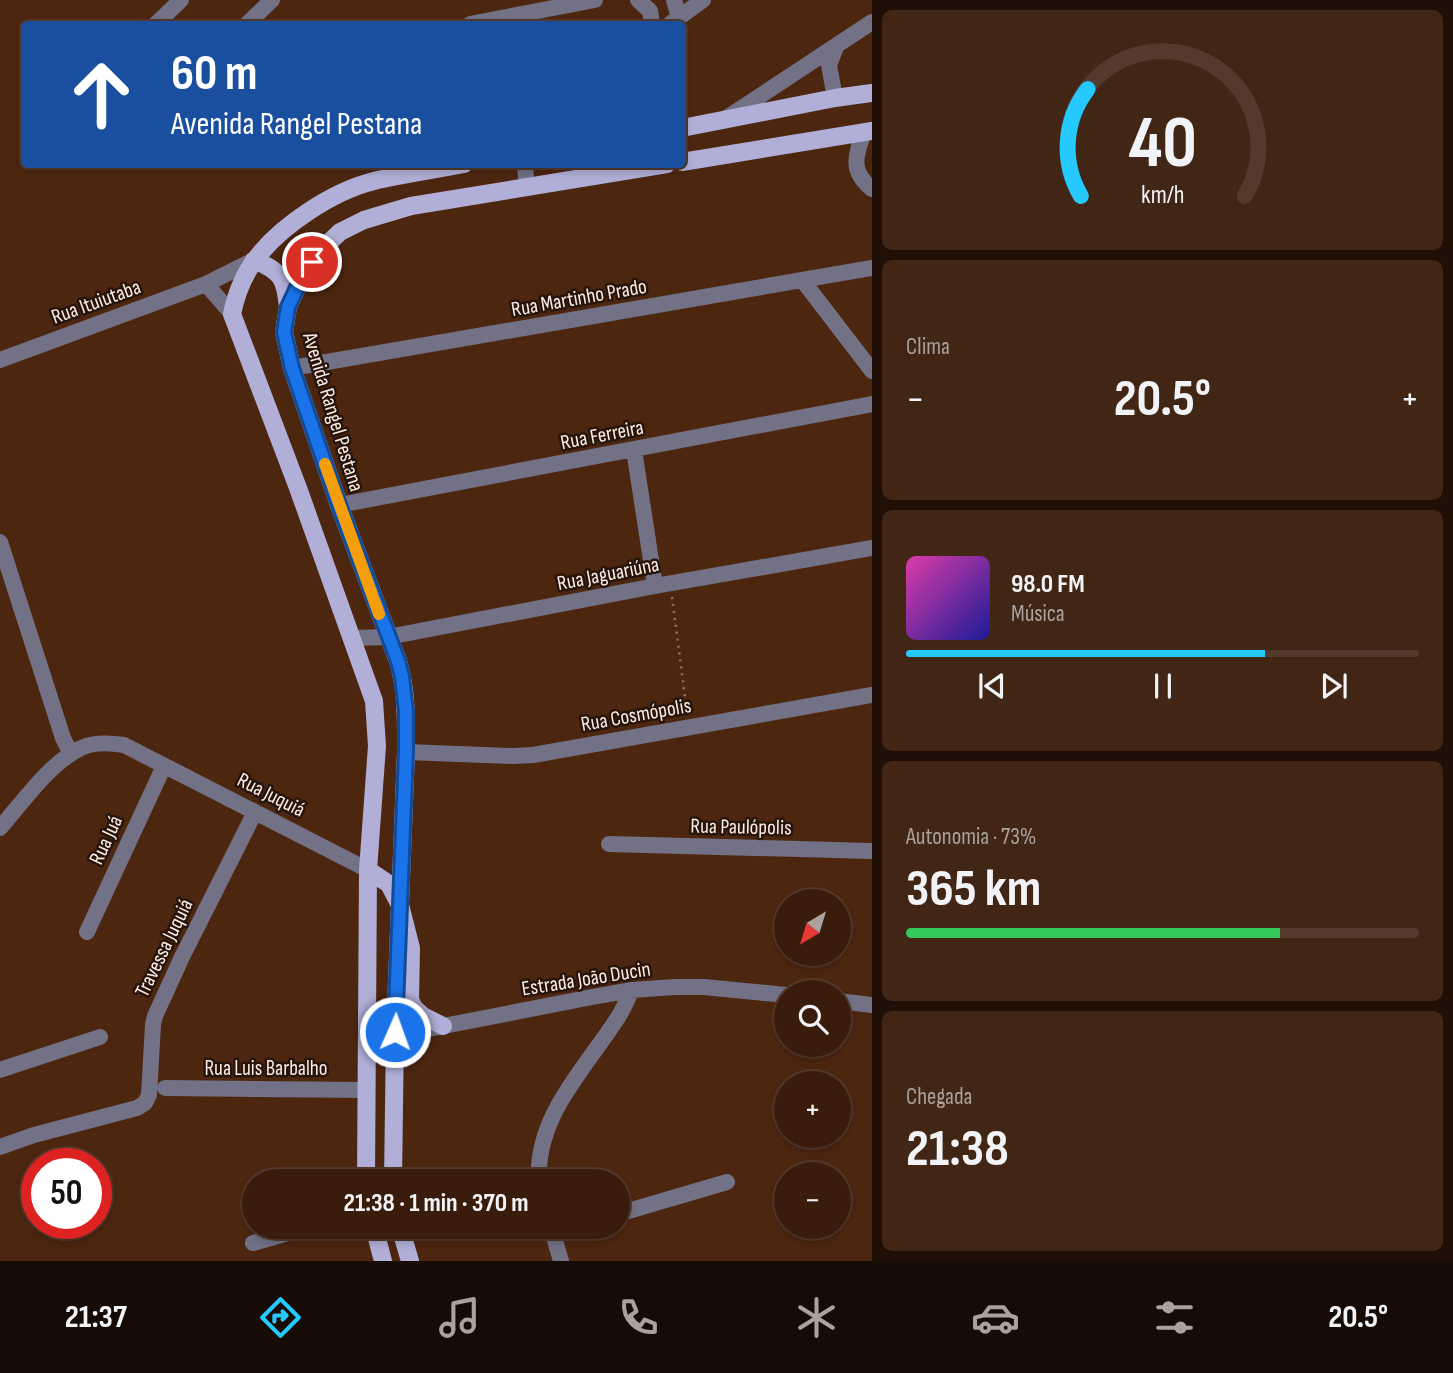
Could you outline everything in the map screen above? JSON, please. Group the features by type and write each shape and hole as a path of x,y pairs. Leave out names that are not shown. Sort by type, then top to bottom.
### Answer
{"main road":[{"path":"686,127 872,93"},
{"path":"686,161 868,132"},
{"path":"366,1169 368,870 377,746 373,701 233,314 236,297 254,260 286,228 327,200 350,189 372,181 442,168"},
{"name":"Avenida Rangel Pestana","path":"400,905 406,752 406,711 402,677 292,368 284,332 288,307 303,275 321,250 340,232 364,220 411,206 530,187 614,169"},
{"path":"254,260 269,266 281,277 286,286 288,307"},
{"path":"368,870 388,884 400,905 411,948 410,1000 423,1016 443,1026"},
{"path":"393,1169 400,905"},
{"path":"366,1003 375,1022 395,1032"},
{"path":"377,1239 383,1261"},
{"path":"404,1239 410,1261"}],"street":[{"path":"159,21 181,0"},
{"path":"250,21 272,0"},
{"path":"486,21 595,0"},
{"path":"638,0 650,10 652,21"},
{"path":"674,0 674,21"},
{"path":"674,21 703,0"},
{"path":"725,119 872,22"},
{"path":"835,98 830,65 836,47"},
{"path":"868,132 859,145 856,164 857,173 872,189"},
{"path":"525,168 530,187"},
{"name":"Rua Ituiutaba","path":"0,359 206,284 254,260"},
{"name":"Rua Martinho Prado","path":"292,368 872,268"},
{"path":"803,281 872,371"},
{"path":"206,284 233,314"},
{"name":"Rua Ferreira","path":"339,505 872,404"},
{"path":"634,450 662,585"},
{"path":"0,542 63,738 71,754 58,762 0,828"},
{"name":"Rua Jaguariúna","path":"352,638 388,638 872,548"},
{"name":"Rua Cosmópolis","path":"406,752 534,755 872,695"},
{"name":"Rua Juquiá","path":"71,754 85,747 109,743 124,745 368,870"},
{"name":"Rua Juá","path":"87,932 163,766"},
{"name":"Travessa Juquiá","path":"0,1147 34,1135 137,1108 145,1103 149,1095 155,1016 255,812"},
{"name":"Rua Paulópolis","path":"609,844 872,851"},
{"name":"Estrada João Ducin","path":"395,1032 414,1032 632,990 704,987 774,994"},
{"path":"538,1169 541,1145 548,1122 618,1018 632,990"},
{"path":"851,1003 872,1005"},
{"path":"0,1070 100,1037"},
{"name":"Rua Luis Barbalho","path":"165,1088 367,1090"},
{"path":"630,1210 727,1182"},
{"path":"253,1243 267,1239"},
{"path":"555,1239 561,1261"}],"path":[{"path":"662,585 690,727"}],"slow traffic":[{"path":"325,464 379,614"}],"route":[{"path":"312,262 288,307 284,332 292,368 339,505 398,661 405,694 406,752 395,1032"}]}
